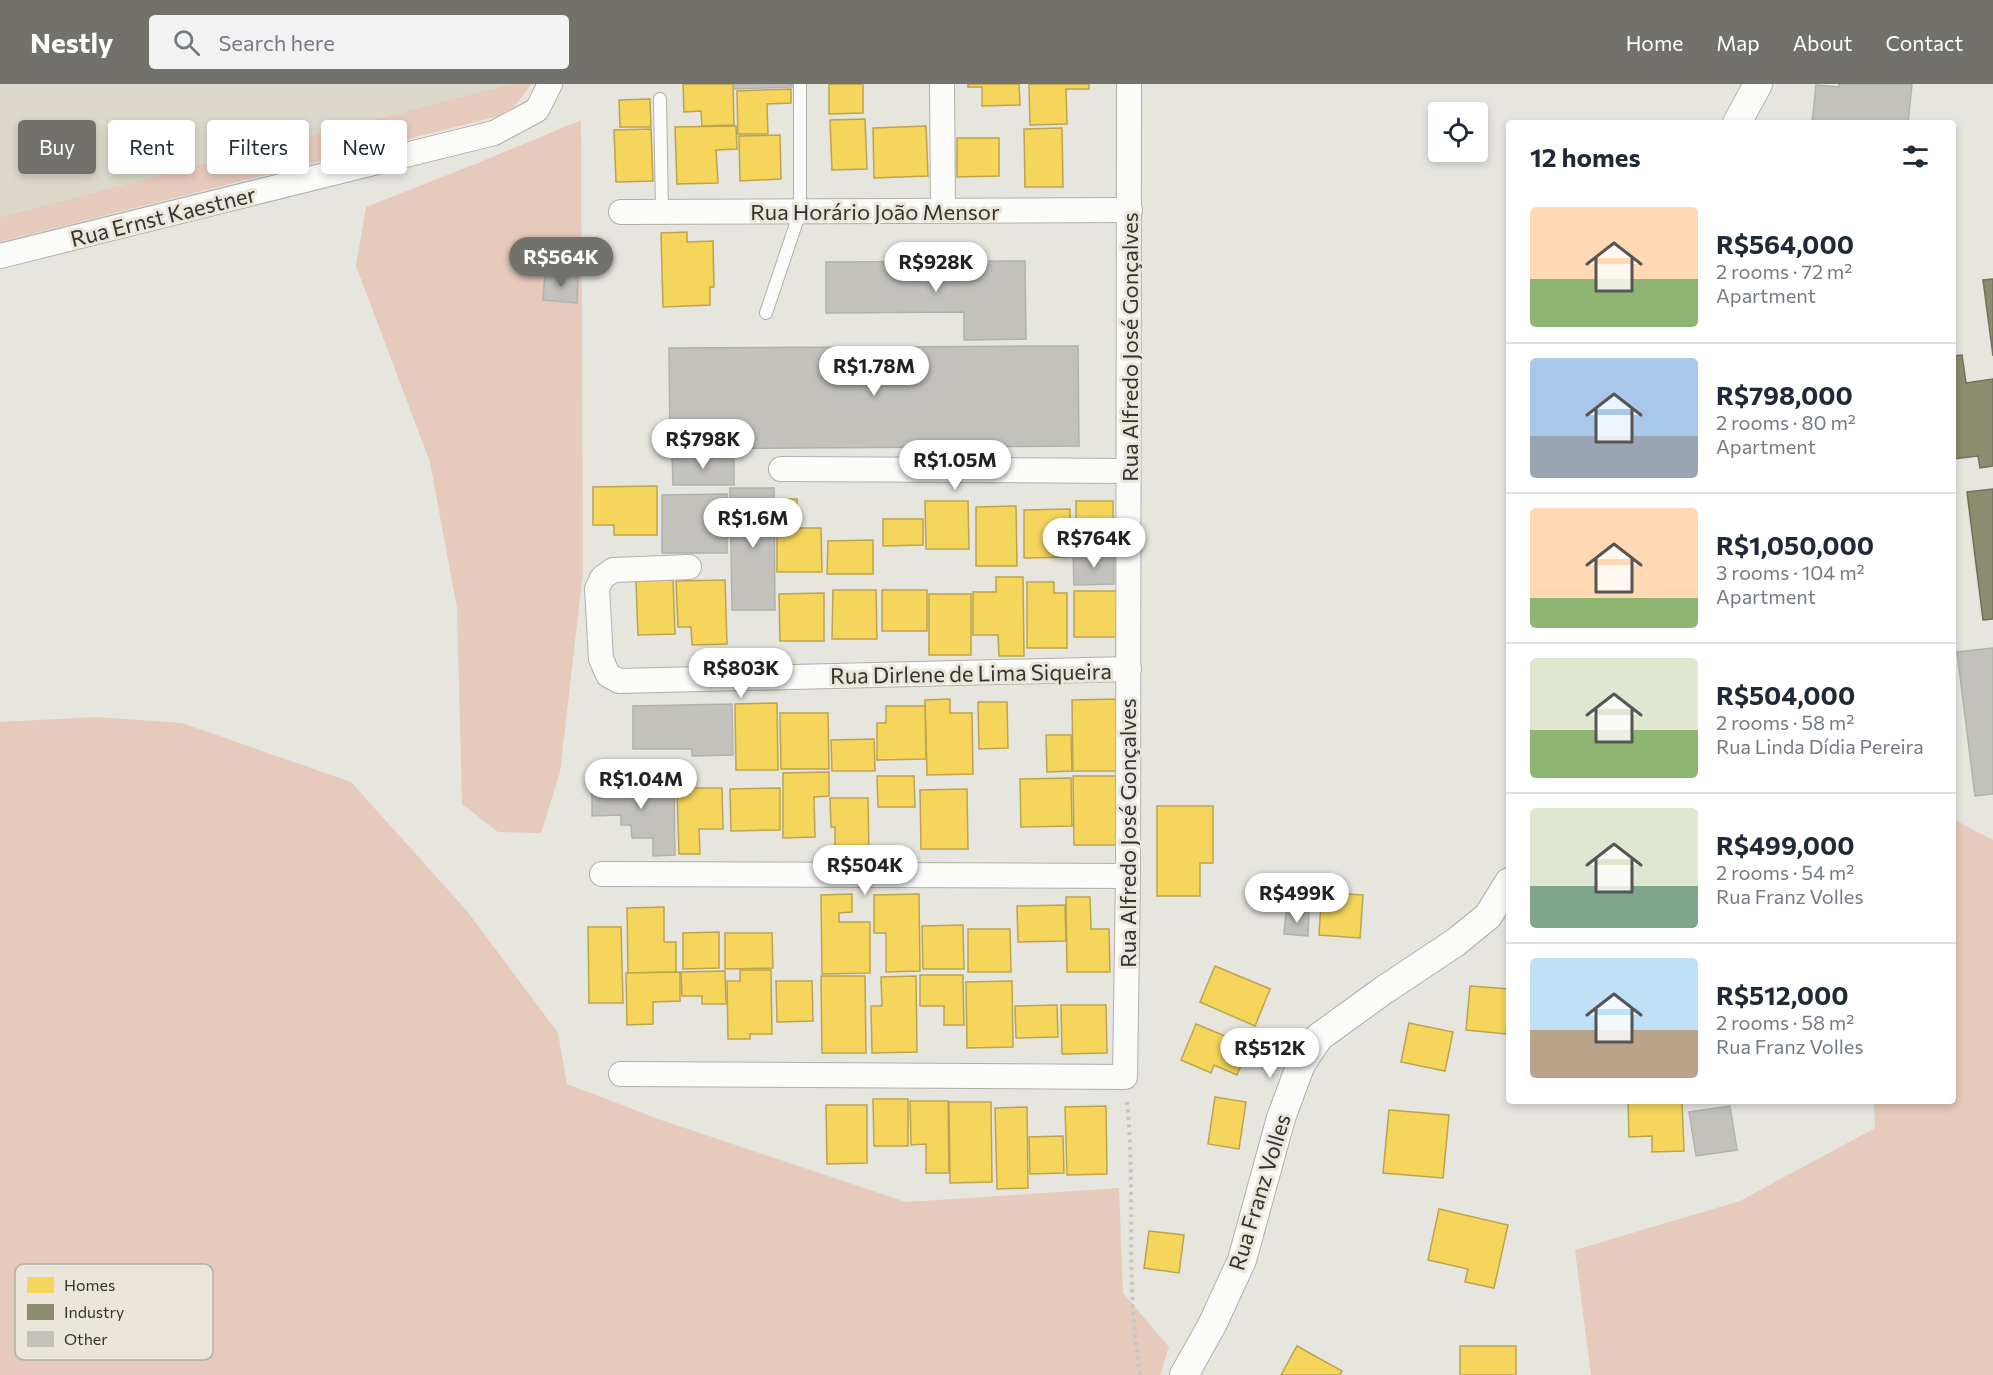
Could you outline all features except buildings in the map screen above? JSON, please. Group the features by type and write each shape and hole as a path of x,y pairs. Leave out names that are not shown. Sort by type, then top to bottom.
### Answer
{"street":[{"name":"Rua Ernst Kaestner","path":"0,256 494,133 537,110 550,84"},
{"path":"942,84 943,210"},
{"name":"Rua Alfredo José Gonçalves","path":"1125,1077 1129,669 1129,84"},
{"path":"1739,120 1758,84"},
{"name":"Rua Horário João Mensor","path":"621,212 1130,210"},
{"path":"781,469 1128,471"},
{"name":"Rua Dirlene de Lima Siqueira","path":"689,567 613,570 602,578 597,589 601,659 609,675 620,681 1129,669"},
{"path":"602,874 1128,876"},
{"name":"Rua Franz Volles","path":"1184,1375 1212,1325 1242,1260 1281,1118 1301,1064 1319,1037 1456,942 1488,916 1506,887"},
{"path":"621,1074 1125,1077"}],"lane":[{"path":"766,313 800,212 800,84"},
{"path":"660,99 662,212"}],"path":[{"path":"1125,1077 1131,1134 1133,1288 1140,1375"}],"shaded area":[{"path":"0,84 511,84 373,120 321,120 321,133 309,137 309,120 207,120 207,163 195,166 195,120 108,120 108,174 165,174 0,217"},
{"path":"511,84 531,84 515,106 499,116 407,139 407,120 373,120"},
{"path":"581,120 583,572 560,772 541,833 498,832 462,804 457,608 430,462 356,266 366,207"},
{"path":"321,133 321,161 309,164 309,137"},
{"path":"207,163 207,174 269,174 0,242 0,217 165,174 195,174 195,166"},
{"path":"96,717 182,723 351,782 467,911 558,1033 567,1084 661,1120 906,1202 1119,1188 1123,1293 1169,1347 1160,1375 0,1375 0,722"},
{"path":"1956,821 1993,840 1993,1375 1591,1375 1575,1250 1740,1201 1875,1128 1874,1104 1956,1104"}]}
